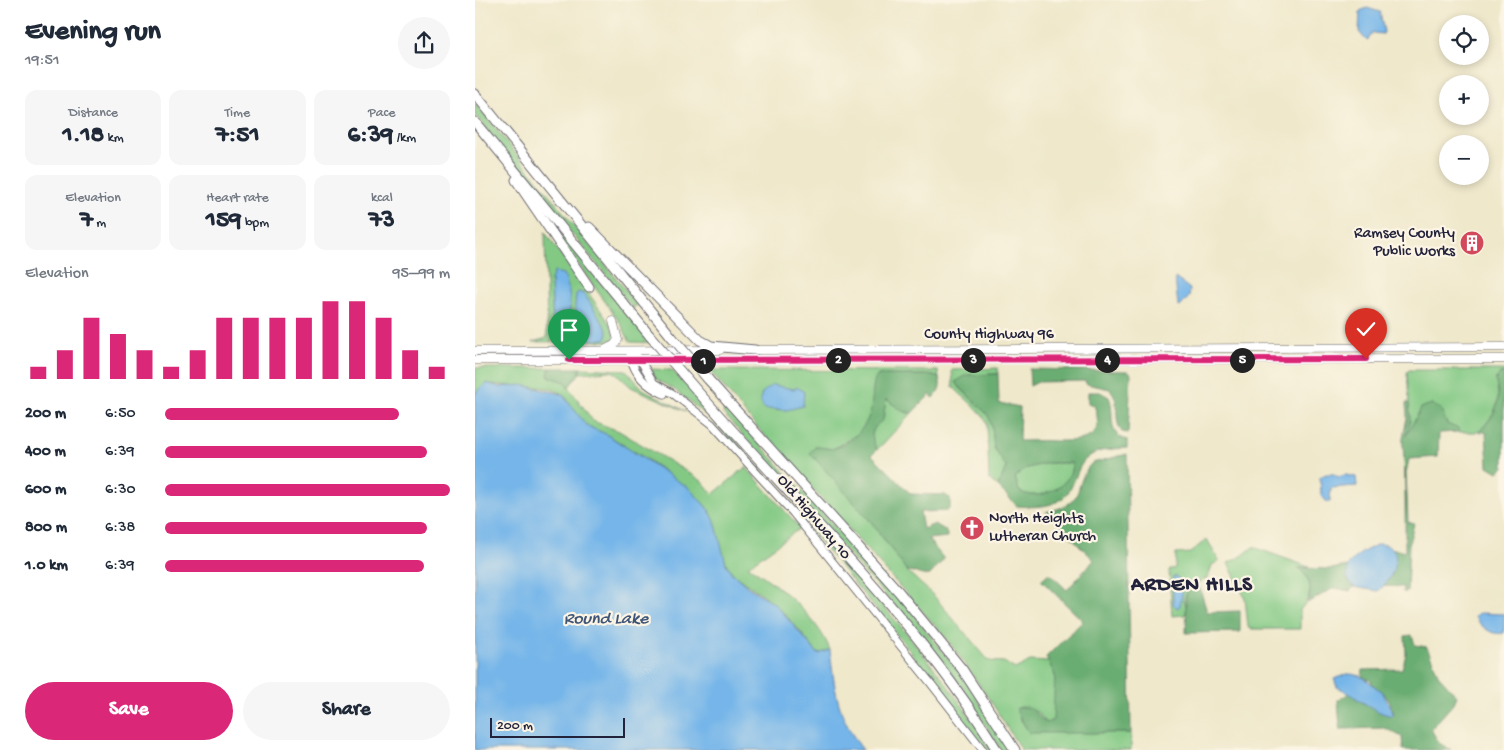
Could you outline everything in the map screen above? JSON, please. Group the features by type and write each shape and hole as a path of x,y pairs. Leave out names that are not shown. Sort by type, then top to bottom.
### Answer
{"highway":[{"path":"475,94 671,336 899,592 962,669 1015,750"},
{"path":"475,122 686,378 910,628 952,683 997,750"},
{"path":"485,134 589,287"},
{"path":"549,186 696,338 711,346 755,350"}],"main road":[{"path":"597,350 607,349 617,342 618,333 613,321"},
{"name":"County Highway 96","path":"475,351 1504,347"},
{"name":"County Highway 96","path":"475,360 1504,359"}],"street":[{"name":"Old Highway 10","path":"628,351 637,374 646,384 677,397"},
{"name":"Old Highway 10","path":"628,351 641,361 651,380 712,424 780,500 918,667 983,750"}],"green space":[{"path":"475,103 638,305 633,308 475,115"},
{"path":"550,221 649,343 630,342 621,324 548,222"},
{"path":"545,232 611,325 615,336 614,339 608,341 533,342 547,338","holes":["551,280 569,307 567,336 553,327","579,292 585,295 608,334 575,300"]},
{"path":"475,368 550,368 548,376 565,382 593,421 619,431 702,481 713,494 746,467 800,528 748,566 795,602 816,625 830,650 818,654 781,610 731,571 724,558 713,518 690,491 630,449 584,423 562,394 546,388 487,383 475,396"},
{"path":"550,368 580,368 580,373 568,388 565,382 548,376"},
{"path":"580,368 626,370 643,389 687,412 631,387 616,373 611,371 580,373"},
{"path":"998,368 998,374 967,375 958,386 988,415 992,427 994,448 1006,467 998,487 989,479 987,422 979,411 953,387 952,370"},
{"path":"651,369 672,370 824,542 827,542 914,642 954,694 991,750 987,750 899,637 794,510 714,422 675,390 656,379"},
{"path":"1029,369 1129,371 1131,374 1128,433 1122,432 1119,427 1116,400 1110,389 1086,384 1086,381 1038,382 1030,386"},
{"path":"709,370 938,371 939,378 932,375 878,375 871,411 866,424 859,433 833,449 815,447 811,453 872,523 907,571 933,595 989,661 1004,662 1015,669 1030,661 1049,662 1055,675 1054,720 1047,723 1036,711 1019,717 1029,732 1131,733 1131,750 1021,750 990,700 947,639 750,419"},
{"path":"1409,370 1504,370 1504,374 1500,374 1495,380 1498,395 1496,408 1479,432 1459,432 1459,429 1450,427 1445,420 1412,429 1406,436 1410,417 1407,372"},
{"path":"998,374 999,403 1020,407 1019,441 1065,441 1089,437 1097,426 1097,417 1094,405 1088,403 1088,392 1100,392 1109,397 1113,428 1120,437 1127,440 1127,448 1105,450 1095,453 1086,459 1069,491 1058,501 1043,506 1017,506 998,487 1006,467 994,448 992,427 988,415 955,382 967,375","holes":["1048,463 1072,463 1071,472 1067,479 1053,491 1035,495 1019,491 1015,477 1027,468"]},
{"path":"1500,374 1504,374 1504,467 1498,472 1488,466 1486,432 1479,432 1496,408 1498,395 1495,380"},
{"path":"878,375 932,375 939,378 940,381 939,389 934,398 930,395 912,413 902,411 886,399 883,420 874,430 872,437 877,450 872,455 911,494 945,495 950,498 950,508 947,511 920,512 923,529 935,524 945,530 948,537 928,539 944,559 930,575 907,571 872,523 810,453 815,447 835,448 843,445 861,430 869,416 874,384"},
{"path":"886,399 907,413 912,413 877,450 872,437 876,426 883,419"},
{"path":"1406,403 1409,403 1410,422 1406,436 1421,408 1431,404 1441,409 1447,424 1459,429 1459,432 1439,433 1438,457 1409,459 1406,473 1408,522 1414,524 1409,543 1407,592 1403,592 1403,587 1384,586 1392,575 1394,551 1391,548 1405,552 1403,436 1407,418"},
{"path":"724,408 729,410 909,609 966,681 1010,750 1001,750 963,689 939,656 723,413"},
{"path":"1127,454 1131,733 1029,733 1017,712 1017,708 1028,707 1047,723 1053,720 1055,675 1046,657 1083,621 1041,580 1049,573 1067,590 1094,560 1046,512 1060,508 1075,498 1082,479 1092,463"},
{"path":"1048,463 1072,463 1071,472 1061,486 1044,494 1035,495 1019,491 1015,477 1027,468"},
{"path":"1207,539 1219,561 1212,565 1208,578 1191,585 1184,599 1187,610 1185,615 1172,616 1169,570 1175,568 1176,554 1190,553"},
{"path":"1253,547 1309,567 1300,568 1307,578 1310,589 1307,600 1300,610 1300,629 1251,629 1248,627 1245,598 1228,563 1242,556"},
{"path":"1348,566 1351,585 1354,587 1350,591 1334,588 1307,603 1310,593 1308,579 1298,568 1331,569"},
{"path":"1198,582 1207,612 1240,611 1240,632 1186,633 1187,593 1190,587"},
{"path":"1412,635 1415,645 1427,647 1439,676 1457,696 1454,703 1431,729 1439,743 1451,750 1403,750 1402,737 1385,728 1340,729 1338,700 1350,693 1374,709 1394,715 1386,696 1370,680 1362,677 1363,670 1402,669 1406,654 1405,636"}],"water":[{"path":"1367,8 1380,12 1384,32 1383,34 1373,33 1367,41 1359,32 1360,11"},
{"path":"554,272 563,274 568,288 570,312 567,336 563,338 555,333 553,327 551,280"},
{"path":"1175,278 1190,289 1189,297 1180,307 1178,306"},
{"path":"579,292 585,295 607,329 608,334 605,339 591,340 579,336 575,306 576,294"},
{"name":"Round Lake","path":"487,383 500,387 522,385 562,394 587,426 606,434 689,488 709,510 715,521 726,564 731,572 748,587 775,604 818,654 830,650 836,691 842,714 854,738 863,750 475,750 475,396 478,390"},
{"path":"772,385 794,389 797,387 804,392 803,406 787,410 764,409 760,400 762,393"},
{"path":"1326,474 1334,474 1338,477 1346,475 1356,477 1357,486 1331,488 1330,502 1327,502 1321,495 1320,477"},
{"path":"1378,544 1388,546 1396,556 1389,579 1378,591 1354,587 1347,578 1348,565 1361,553"},
{"path":"1176,576 1184,585 1180,606 1177,608 1173,604 1173,577"},
{"path":"1479,613 1504,614 1504,633 1491,632 1480,624 1475,617"},
{"path":"1347,674 1359,676 1382,691 1394,715 1381,713 1337,687 1334,679"}],"place":[{"name":"Ramsey County Public Works","path":"1472,243"},
{"name":"North Heights Lutheran Church","path":"972,528"}],"district":[{"name":"ARDEN HILLS","path":"1192,586"}],"route":[{"path":"569,360 1366,359"}]}
